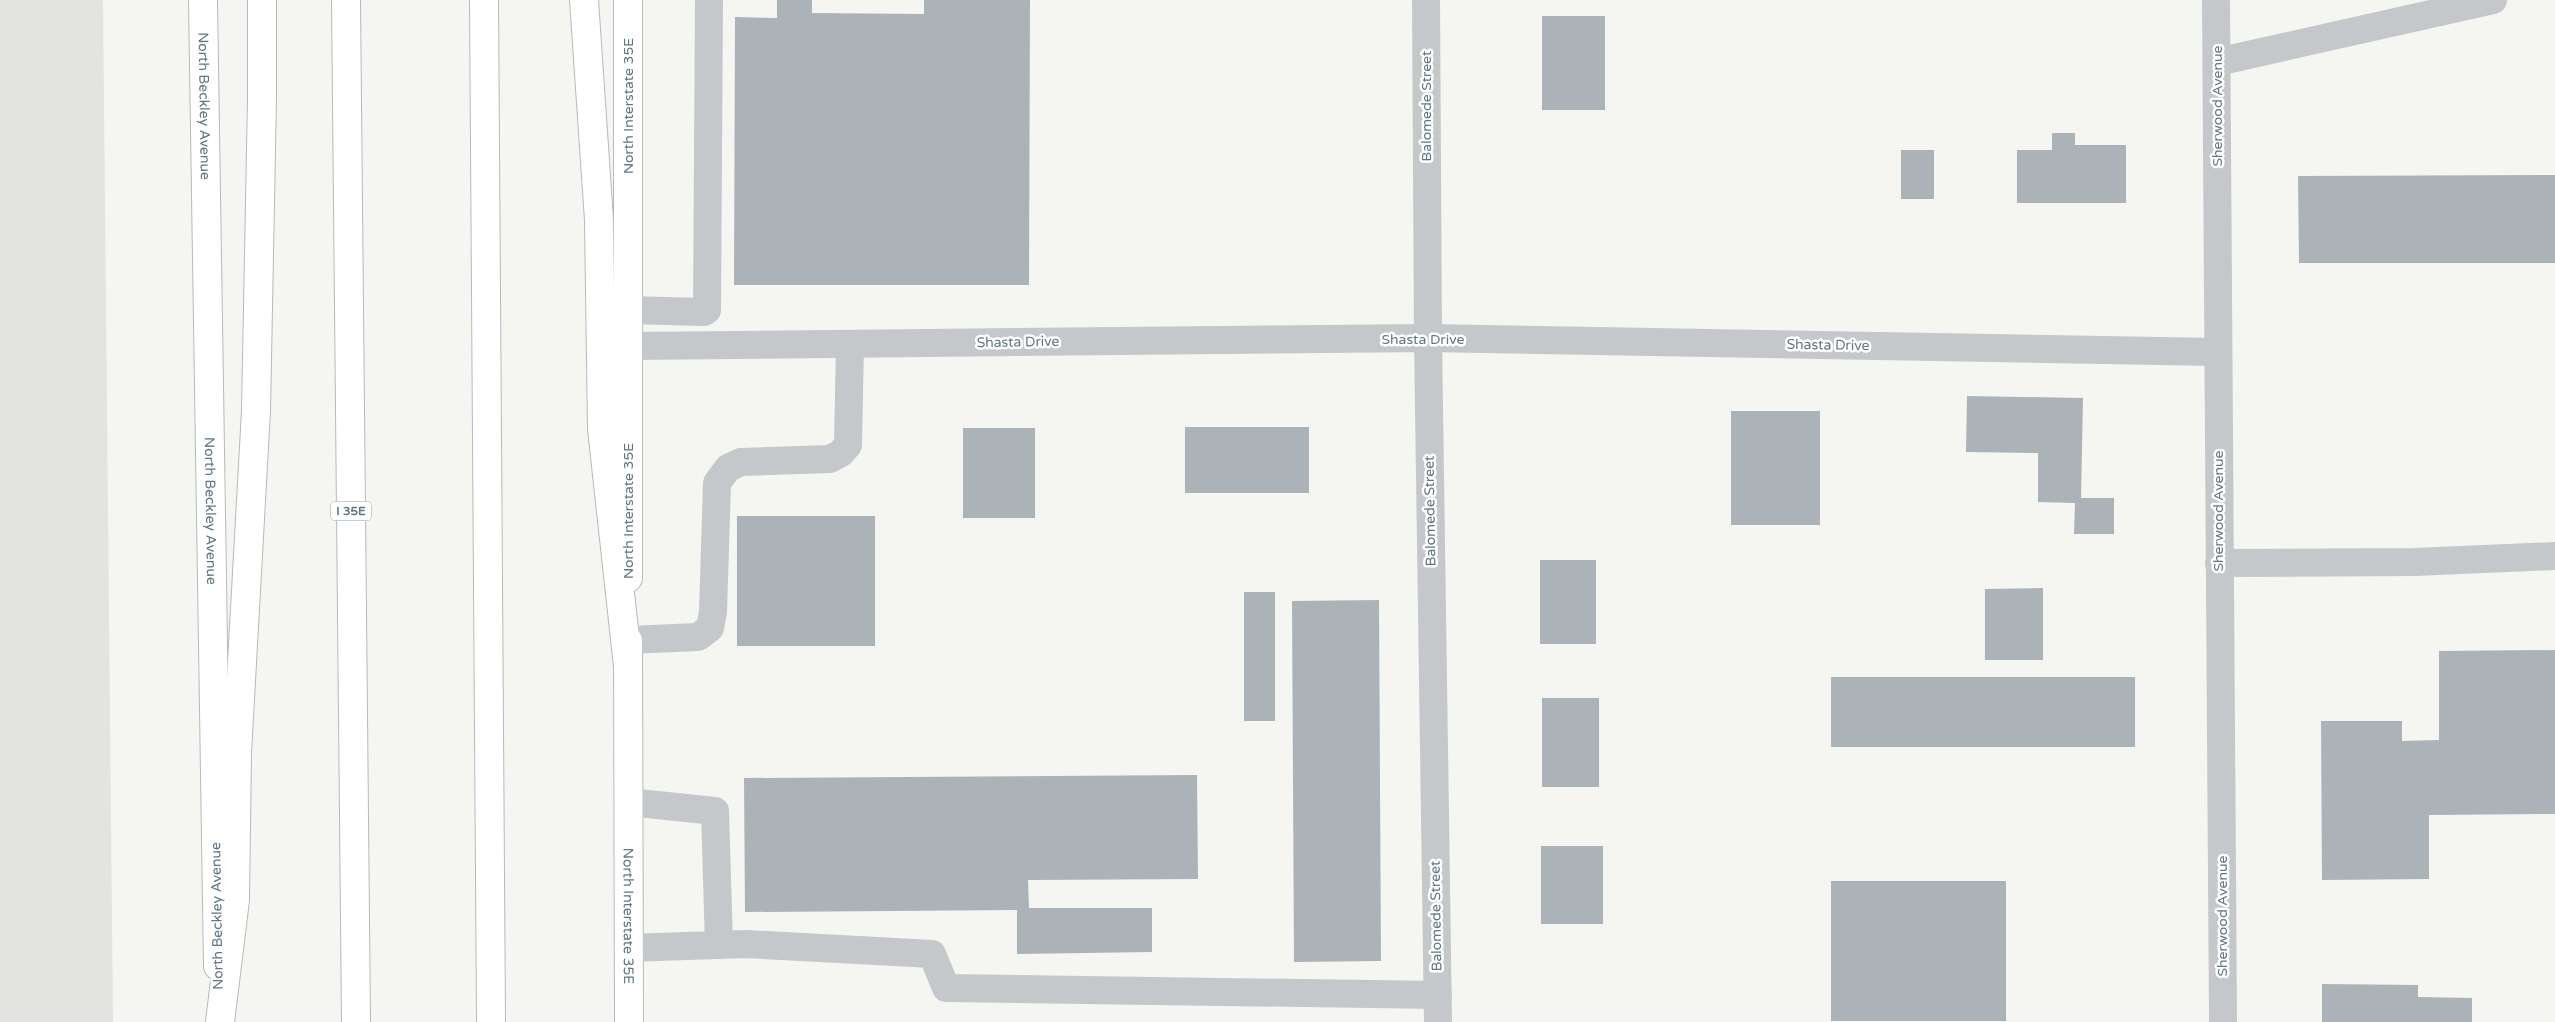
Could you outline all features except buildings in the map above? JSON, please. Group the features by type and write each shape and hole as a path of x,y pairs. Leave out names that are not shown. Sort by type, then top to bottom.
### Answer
{"main road":[{"name":"North Beckley Avenue","path":"203,0 220,1022"},
{"path":"220,1022 236,900 236,753 256,411 262,0"},
{"name":"I 35E","path":"346,0 356,1022"},
{"path":"484,0 490,1022"},
{"path":"584,0 599,220 602,429 628,653"},
{"name":"North Interstate 35E","path":"628,0 629,1022"}],"street":[{"path":"628,310 704,312 707,310 709,0"},
{"name":"Balomede Street","path":"1426,0 1428,338 1438,1022"},
{"name":"Sherwood Avenue","path":"2216,0 2223,1022"},
{"path":"2217,62 2493,0"},
{"name":"Shasta Drive","path":"628,346 1428,338 2217,352"},
{"path":"628,653 698,637 710,628 713,612 717,483 728,468 741,462 830,459 840,454 848,445 850,344"},
{"path":"2219,563 2415,562 2555,556"},
{"path":"628,802 714,811 719,945"},
{"path":"628,948 746,944 932,954 946,988 1438,995"}],"shaded area":[{"path":"0,0 103,0 113,1022 0,1022"}]}
